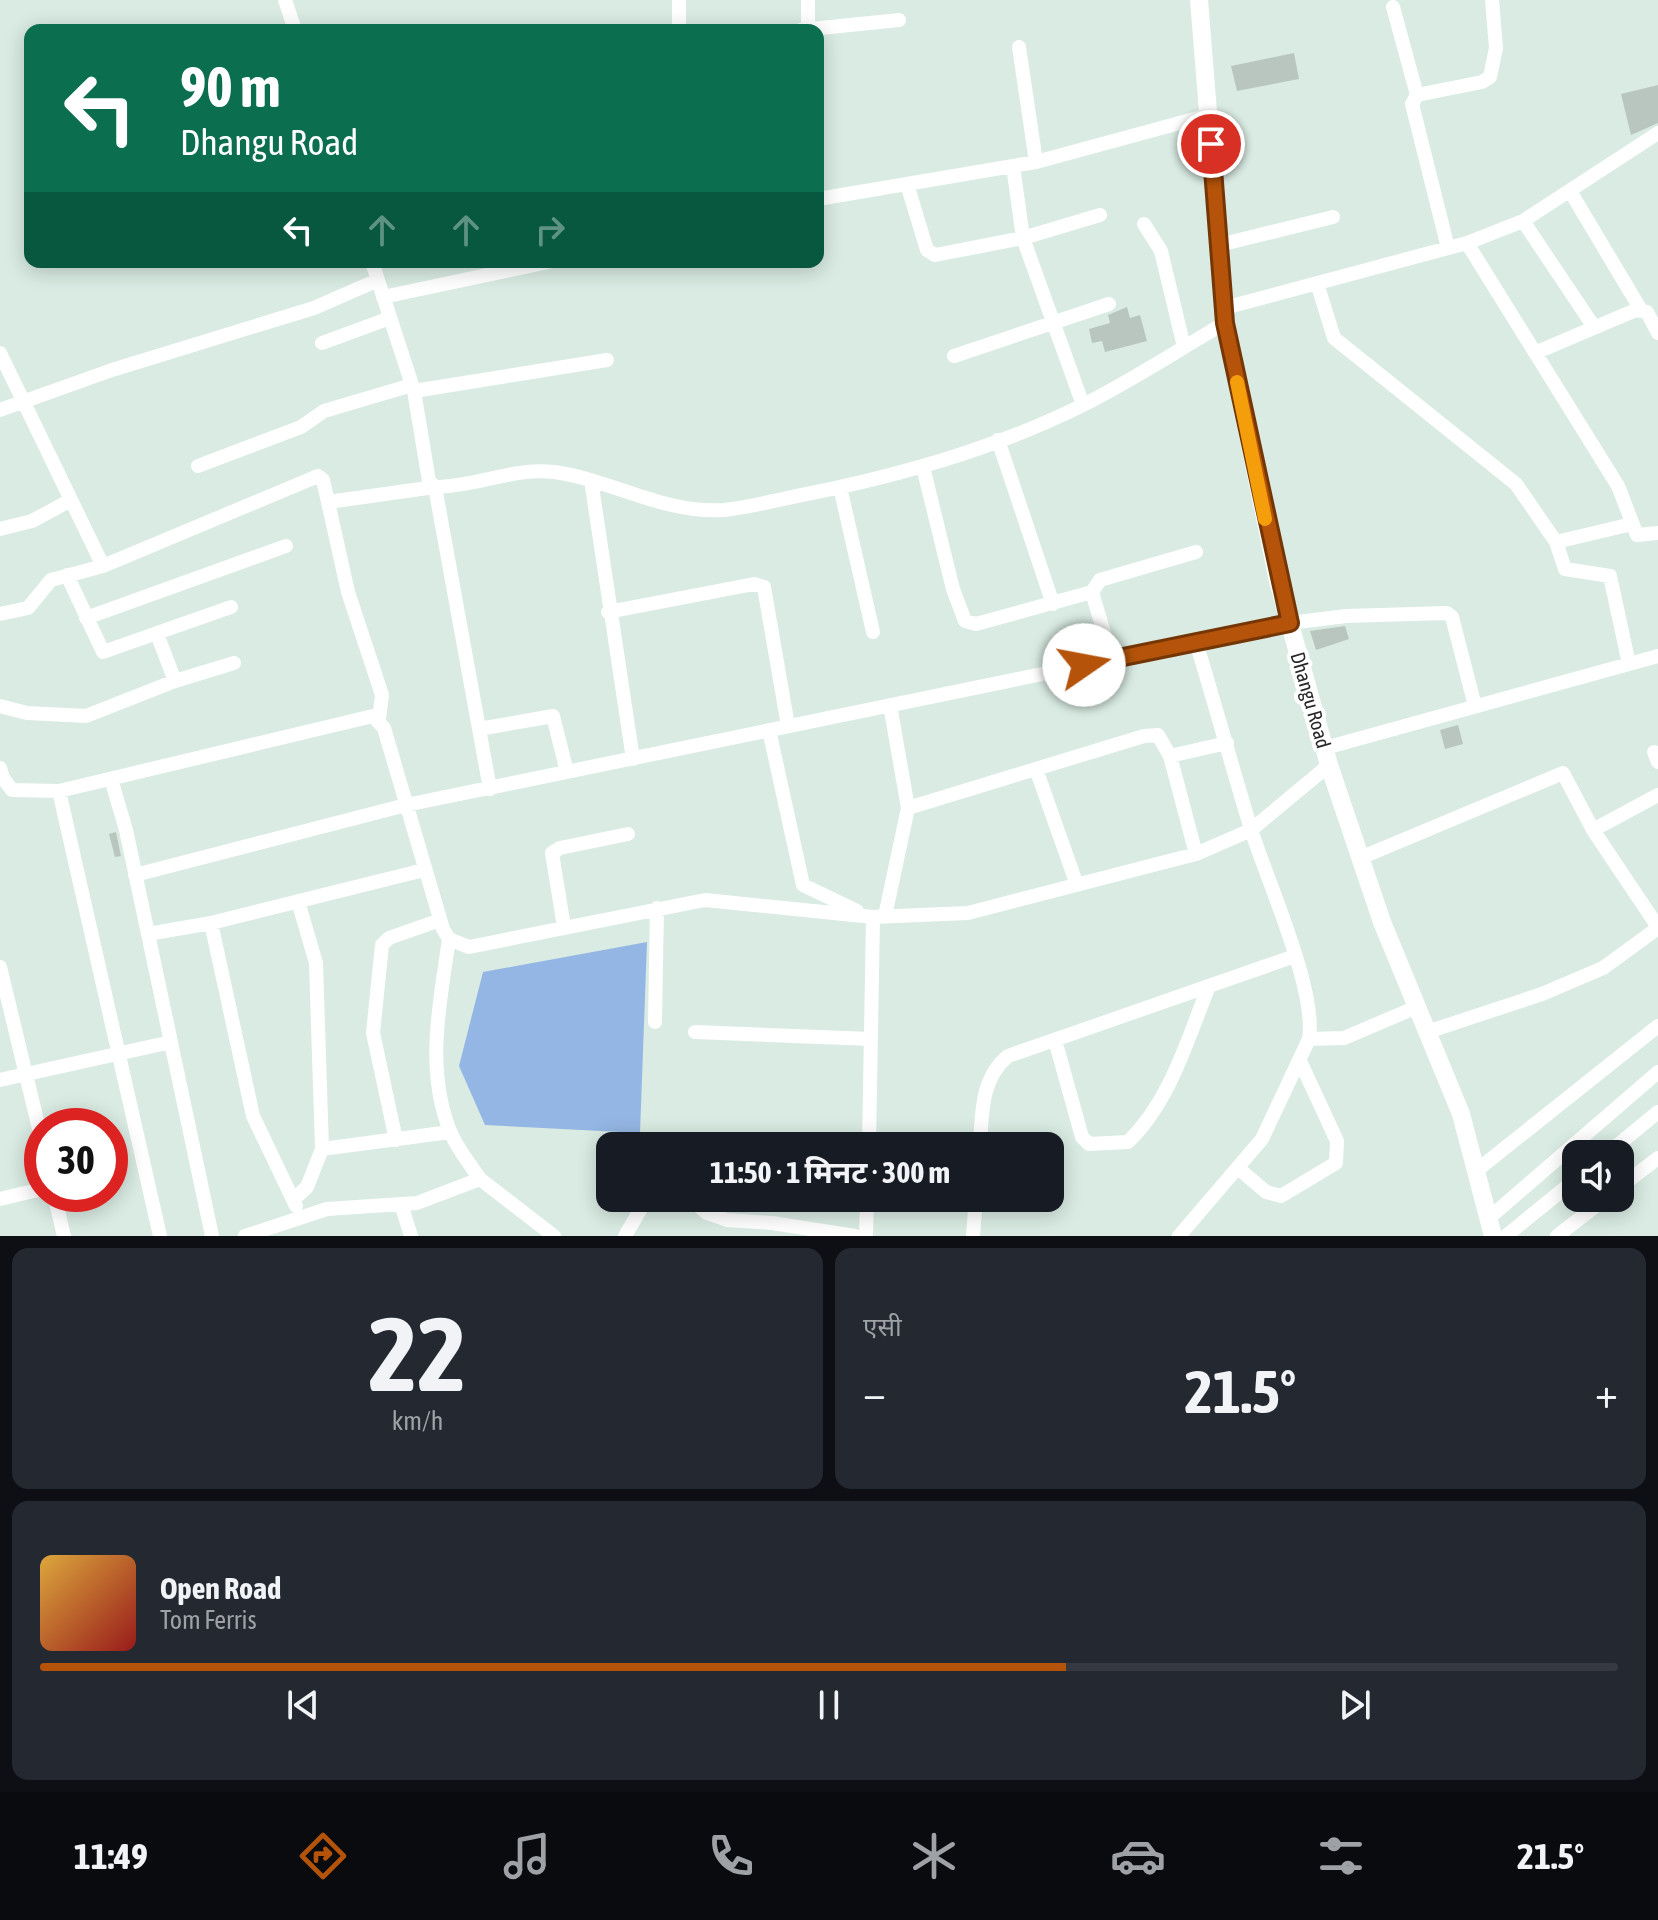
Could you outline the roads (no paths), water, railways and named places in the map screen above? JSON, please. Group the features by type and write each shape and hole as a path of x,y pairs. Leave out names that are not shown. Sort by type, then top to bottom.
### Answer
{"street":[{"path":"285,0 293,24"},
{"path":"679,0 679,24"},
{"path":"808,0 808,24"},
{"name":"Dhangu Road","path":"1199,0 1224,316 1290,623 1327,756 1360,858 1461,1114 1492,1231"},
{"path":"1417,95 1486,81 1490,77 1496,48 1492,0"},
{"path":"1393,7 1417,95 1412,104 1448,248"},
{"path":"824,27 899,20"},
{"path":"1019,47 1036,162"},
{"path":"824,198 1036,162 1209,115"},
{"path":"328,502 537,471 591,480 656,504 723,510 923,467 1083,405 1184,347 1224,316 1317,283 1467,243 1523,221 1658,133"},
{"path":"1013,166 1023,238 1083,405"},
{"path":"907,184 930,254 1023,238 1100,215"},
{"path":"1570,191 1641,310"},
{"path":"1219,245 1333,217"},
{"path":"1523,221 1594,327"},
{"path":"1144,224 1161,251 1184,347"},
{"path":"1467,243 1618,486 1639,537 1658,533"},
{"path":"374,268 413,388 429,481 435,487 490,789"},
{"path":"383,297 520,268"},
{"path":"0,410 112,370 314,308 378,280"},
{"path":"1317,283 1334,338 1516,484 1556,542 1568,572 1608,574 1612,579 1629,664"},
{"path":"954,356 1109,304"},
{"path":"1537,352 1641,310 1647,312 1658,333"},
{"path":"322,343 390,318"},
{"path":"0,353 103,566"},
{"path":"198,466 301,427 324,411 413,388 607,360"},
{"path":"998,440 1053,604"},
{"path":"923,467 953,589 965,621 976,624 1053,604 1092,592 1100,580 1196,552"},
{"path":"0,614 28,608 47,583 103,566 318,476 323,480 348,592 382,695 379,719 424,870 449,939 435,1041 437,1077 450,1132 480,1179 554,1236"},
{"path":"591,480 608,612 633,759"},
{"path":"840,487 873,632"},
{"path":"0,529 32,521 71,500"},
{"path":"1556,542 1632,524"},
{"path":"86,618 286,546"},
{"path":"67,575 103,652 231,607"},
{"path":"608,612 754,584 764,587 788,726"},
{"path":"1092,592 1112,660"},
{"path":"135,875 406,805 1290,623 1346,616 1447,613 1452,617 1475,706"},
{"path":"157,634 175,681"},
{"path":"1179,1236 1273,1122 1309,1039 1309,1013 1295,956 1251,830 1196,642"},
{"path":"449,939 469,947 705,900 879,917 968,913 1196,854 1251,830 1327,756 1475,706 1658,656"},
{"path":"0,706 27,713 86,716 175,681 234,663"},
{"path":"869,1132 871,1039 879,917 908,808 890,705"},
{"path":"0,768 6,793 59,791 365,715 379,719"},
{"path":"479,729 553,716 567,772"},
{"path":"769,730 803,885 879,917"},
{"path":"908,808 1154,734 1161,738 1170,756 1196,854"},
{"path":"1170,756 1227,743"},
{"path":"1036,769 1077,885"},
{"path":"1360,858 1560,772 1565,775 1593,830 1658,928 1603,968 1542,994 1427,1032"},
{"path":"111,779 135,875 212,1236"},
{"path":"59,791 160,1236"},
{"path":"1593,830 1658,795"},
{"path":"564,927 552,853 560,848 628,834"},
{"path":"148,934 211,923 424,870"},
{"path":"293,1200 307,1187 322,1149 316,963 298,901"},
{"path":"655,1022 657,908"},
{"path":"396,1140 373,1033 382,945 389,938 440,920"},
{"path":"211,923 253,1116 302,1217"},
{"path":"981,1132 986,1088 998,1064 1008,1056 1295,956"},
{"path":"0,967 34,1108"},
{"path":"1055,1040 1082,1137 1089,1144 1128,1142 1150,1121 1163,1099 1209,986"},
{"path":"1309,1039 1344,1038 1417,1007"},
{"path":"1476,1171 1658,1026"},
{"path":"695,1032 871,1039"},
{"path":"0,1080 171,1042"},
{"path":"1238,1168 1266,1192 1281,1196 1336,1163 1337,1141 1300,1061"},
{"path":"1492,1231 1658,1072"},
{"path":"1624,1140 1658,1112"},
{"path":"322,1149 450,1132"},
{"path":"1634,1176 1658,1158"},
{"path":"245,1236 280,1230 302,1217 327,1209 417,1203 480,1179"},
{"path":"1492,1231 1562,1188"},
{"path":"0,1199 24,1193"},
{"path":"401,1204 411,1236"},
{"path":"57,1212 60,1235"},
{"path":"625,1236 639,1212"},
{"path":"706,1212 727,1220 855,1236"},
{"path":"866,1236 867,1212"},
{"path":"973,1236 975,1212"},
{"path":"1557,1236 1588,1212"}]}
